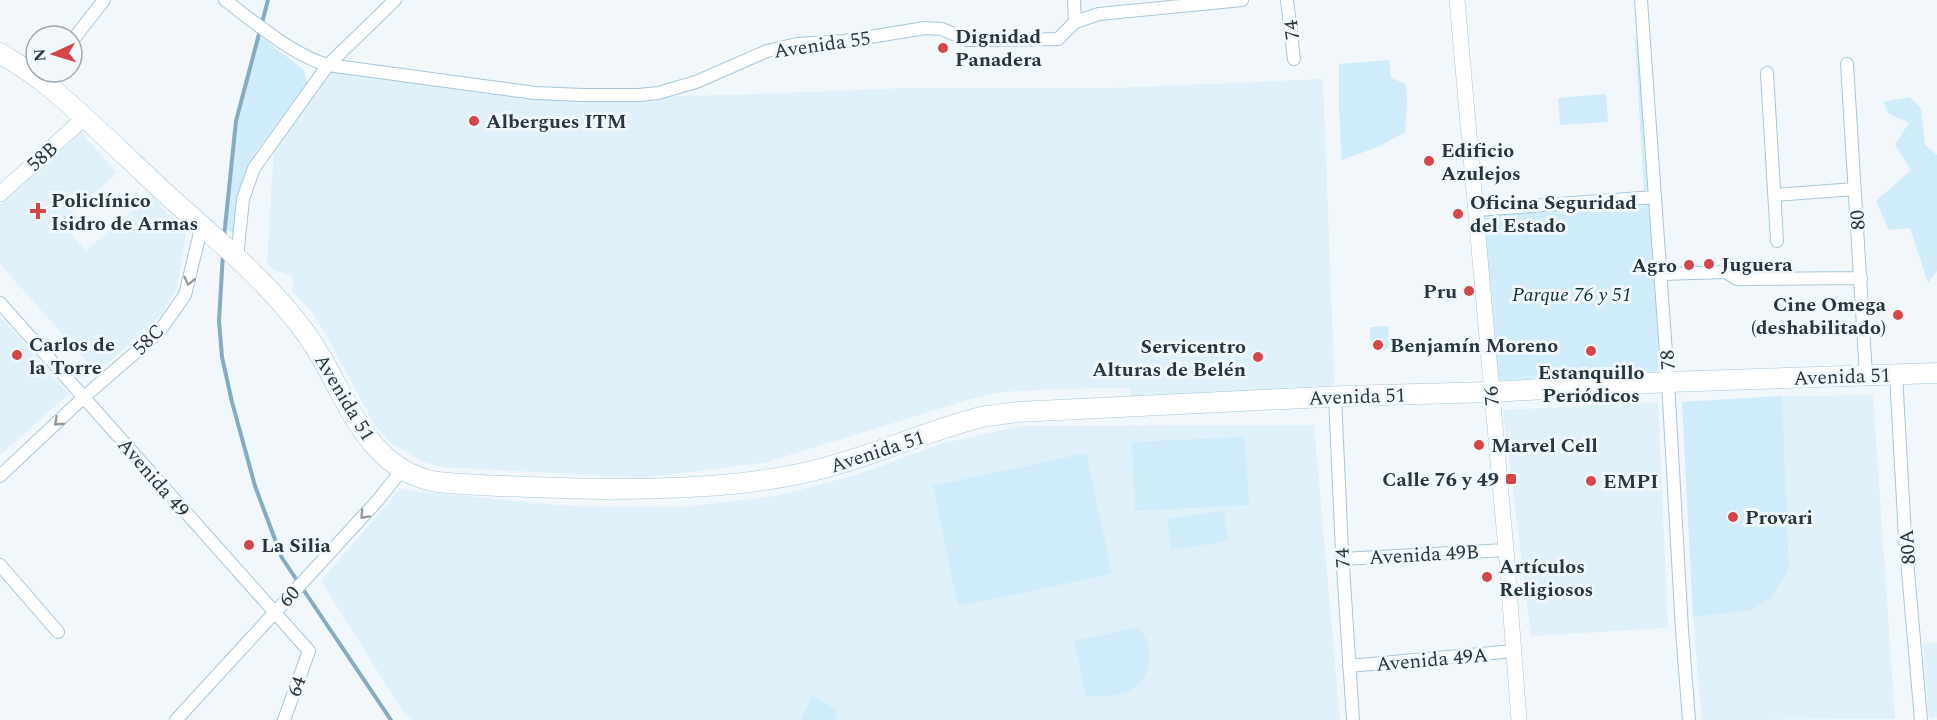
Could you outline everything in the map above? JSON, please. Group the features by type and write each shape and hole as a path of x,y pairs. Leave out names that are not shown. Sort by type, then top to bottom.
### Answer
{"main road":[{"name":"Avenida 51","path":"0,53 24,65"},
{"name":"Avenida 51","path":"52,84 84,118 265,286 309,338 367,437 382,456 401,471 424,480 556,489 699,487 801,474 856,459 982,417 1017,412 1491,392 1668,382 1937,373"}],"street":[{"path":"84,26 104,0"},
{"name":"Avenida 55","path":"225,0 314,61 535,93 583,95 658,93 696,82 767,51 797,44 845,41 925,28 942,29 967,40 1058,39 1075,22 1099,14 1242,0"},
{"path":"237,258 243,199 255,168 328,64 395,0"},
{"path":"1074,0 1075,22"},
{"name":"74","path":"1287,0 1294,59"},
{"name":"76","path":"1457,0 1519,720"},
{"name":"78","path":"1641,0 1689,720"},
{"name":"80","path":"1847,64 1866,375"},
{"path":"1767,73 1777,241"},
{"name":"58B","path":"0,194 84,118"},
{"path":"1775,195 1855,189"},
{"path":"1476,210 1655,197"},
{"name":"58C","path":"0,476 159,332 185,295 199,237 206,229"},
{"path":"1661,274 1726,272 1737,279 1861,278"},
{"name":"Avenida 49","path":"0,303 309,651"},
{"name":"80A","path":"1896,374 1905,537 1921,720"},
{"name":"74","path":"1335,397 1342,559 1353,720"},
{"name":"60","path":"176,720 378,500 401,471"},
{"name":"Avenida 49B","path":"1342,559 1506,550"},
{"path":"0,566 58,632"},
{"name":"64","path":"284,720 309,651"},
{"name":"Avenida 49A","path":"1349,666 1514,651"}],"shaded area":[{"path":"332,72 534,99 907,88 1113,88 1323,79 1335,397 1131,406 1130,388 1002,392 971,399 767,462 643,478 442,467 423,462 391,443 374,424 325,333 312,312 292,291 293,276 273,270 267,262 274,147"},
{"path":"81,132 117,173 69,216 68,230 86,251 150,194 186,234 177,288 163,313 97,373 0,264 0,205"},
{"name":"Carlos de la Torre","path":"0,316 69,394 0,455"},
{"path":"1873,395 1895,719 1702,720 1693,617 1748,611 1772,598 1789,568 1782,396"},
{"path":"1658,402 1668,628 1531,636 1503,410"},
{"path":"1314,425 1340,720 411,720 402,710 321,581 401,488 569,506 685,507 776,496 856,475 940,444 1019,426"},
{"path":"1937,643 1937,717 1929,718 1923,644"}],"green space":[{"path":"258,35 304,70 307,83 257,150 249,167 236,236 225,228 236,121"},
{"path":"1635,39 1638,39 1647,190 1644,190"},
{"path":"1389,60 1391,78 1406,84 1405,132 1380,146 1342,160 1339,64"},
{"path":"1606,94 1608,122 1560,125 1558,98"},
{"path":"1910,97 1921,109 1925,145 1937,155 1937,271 1928,283 1910,228 1889,230 1876,201 1911,170 1895,144 1909,123 1889,114 1883,102"},
{"name":"Parque 76 y 51","path":"1649,205 1659,371 1500,381 1496,376 1482,215"},
{"path":"1388,326 1389,347 1381,352 1371,346 1370,327"},
{"path":"1782,396 1789,568 1772,598 1748,611 1693,617 1682,402"},
{"path":"1245,437 1249,505 1135,511 1132,442"},
{"path":"1086,453 1112,574 958,606 933,486"},
{"path":"1224,511 1228,541 1171,550 1167,519"},
{"path":"1137,627 1145,637 1149,649 1147,669 1143,679 1137,686 1119,694 1086,696 1074,641"},
{"path":"812,696 838,710 834,720 801,720"}],"waterway":[{"path":"224,237 236,121 268,0"},
{"path":"223,253 219,321 222,357 255,486 282,558 391,720"}],"place":[{"name":"Dignidad Panadera","path":"943,48"},
{"name":"Albergues ITM","path":"474,121"},
{"name":"Edificio Azulejos","path":"1429,161"},
{"name":"Policlínico Isidro de Armas","path":"38,211"},
{"name":"Oficina Seguridad del Estado","path":"1458,214"},
{"name":"Juguera","path":"1709,264"},
{"name":"Agro","path":"1689,265"},
{"name":"Pru","path":"1469,291"},
{"name":"Cine Omega (deshabilitado)","path":"1898,315"},
{"name":"Benjamín Moreno","path":"1378,345"},
{"name":"Estanquillo Periódicos","path":"1591,351"},
{"name":"Carlos de la Torre","path":"17,355"},
{"name":"Servicentro Alturas de Belén","path":"1258,357"},
{"name":"Marvel Cell","path":"1479,445"},
{"name":"Calle 76 y 49","path":"1511,479"},
{"name":"EMPI","path":"1591,481"},
{"name":"Provari","path":"1733,517"},
{"name":"La Silia","path":"249,545"},
{"name":"Artículos Religiosos","path":"1487,577"}]}
